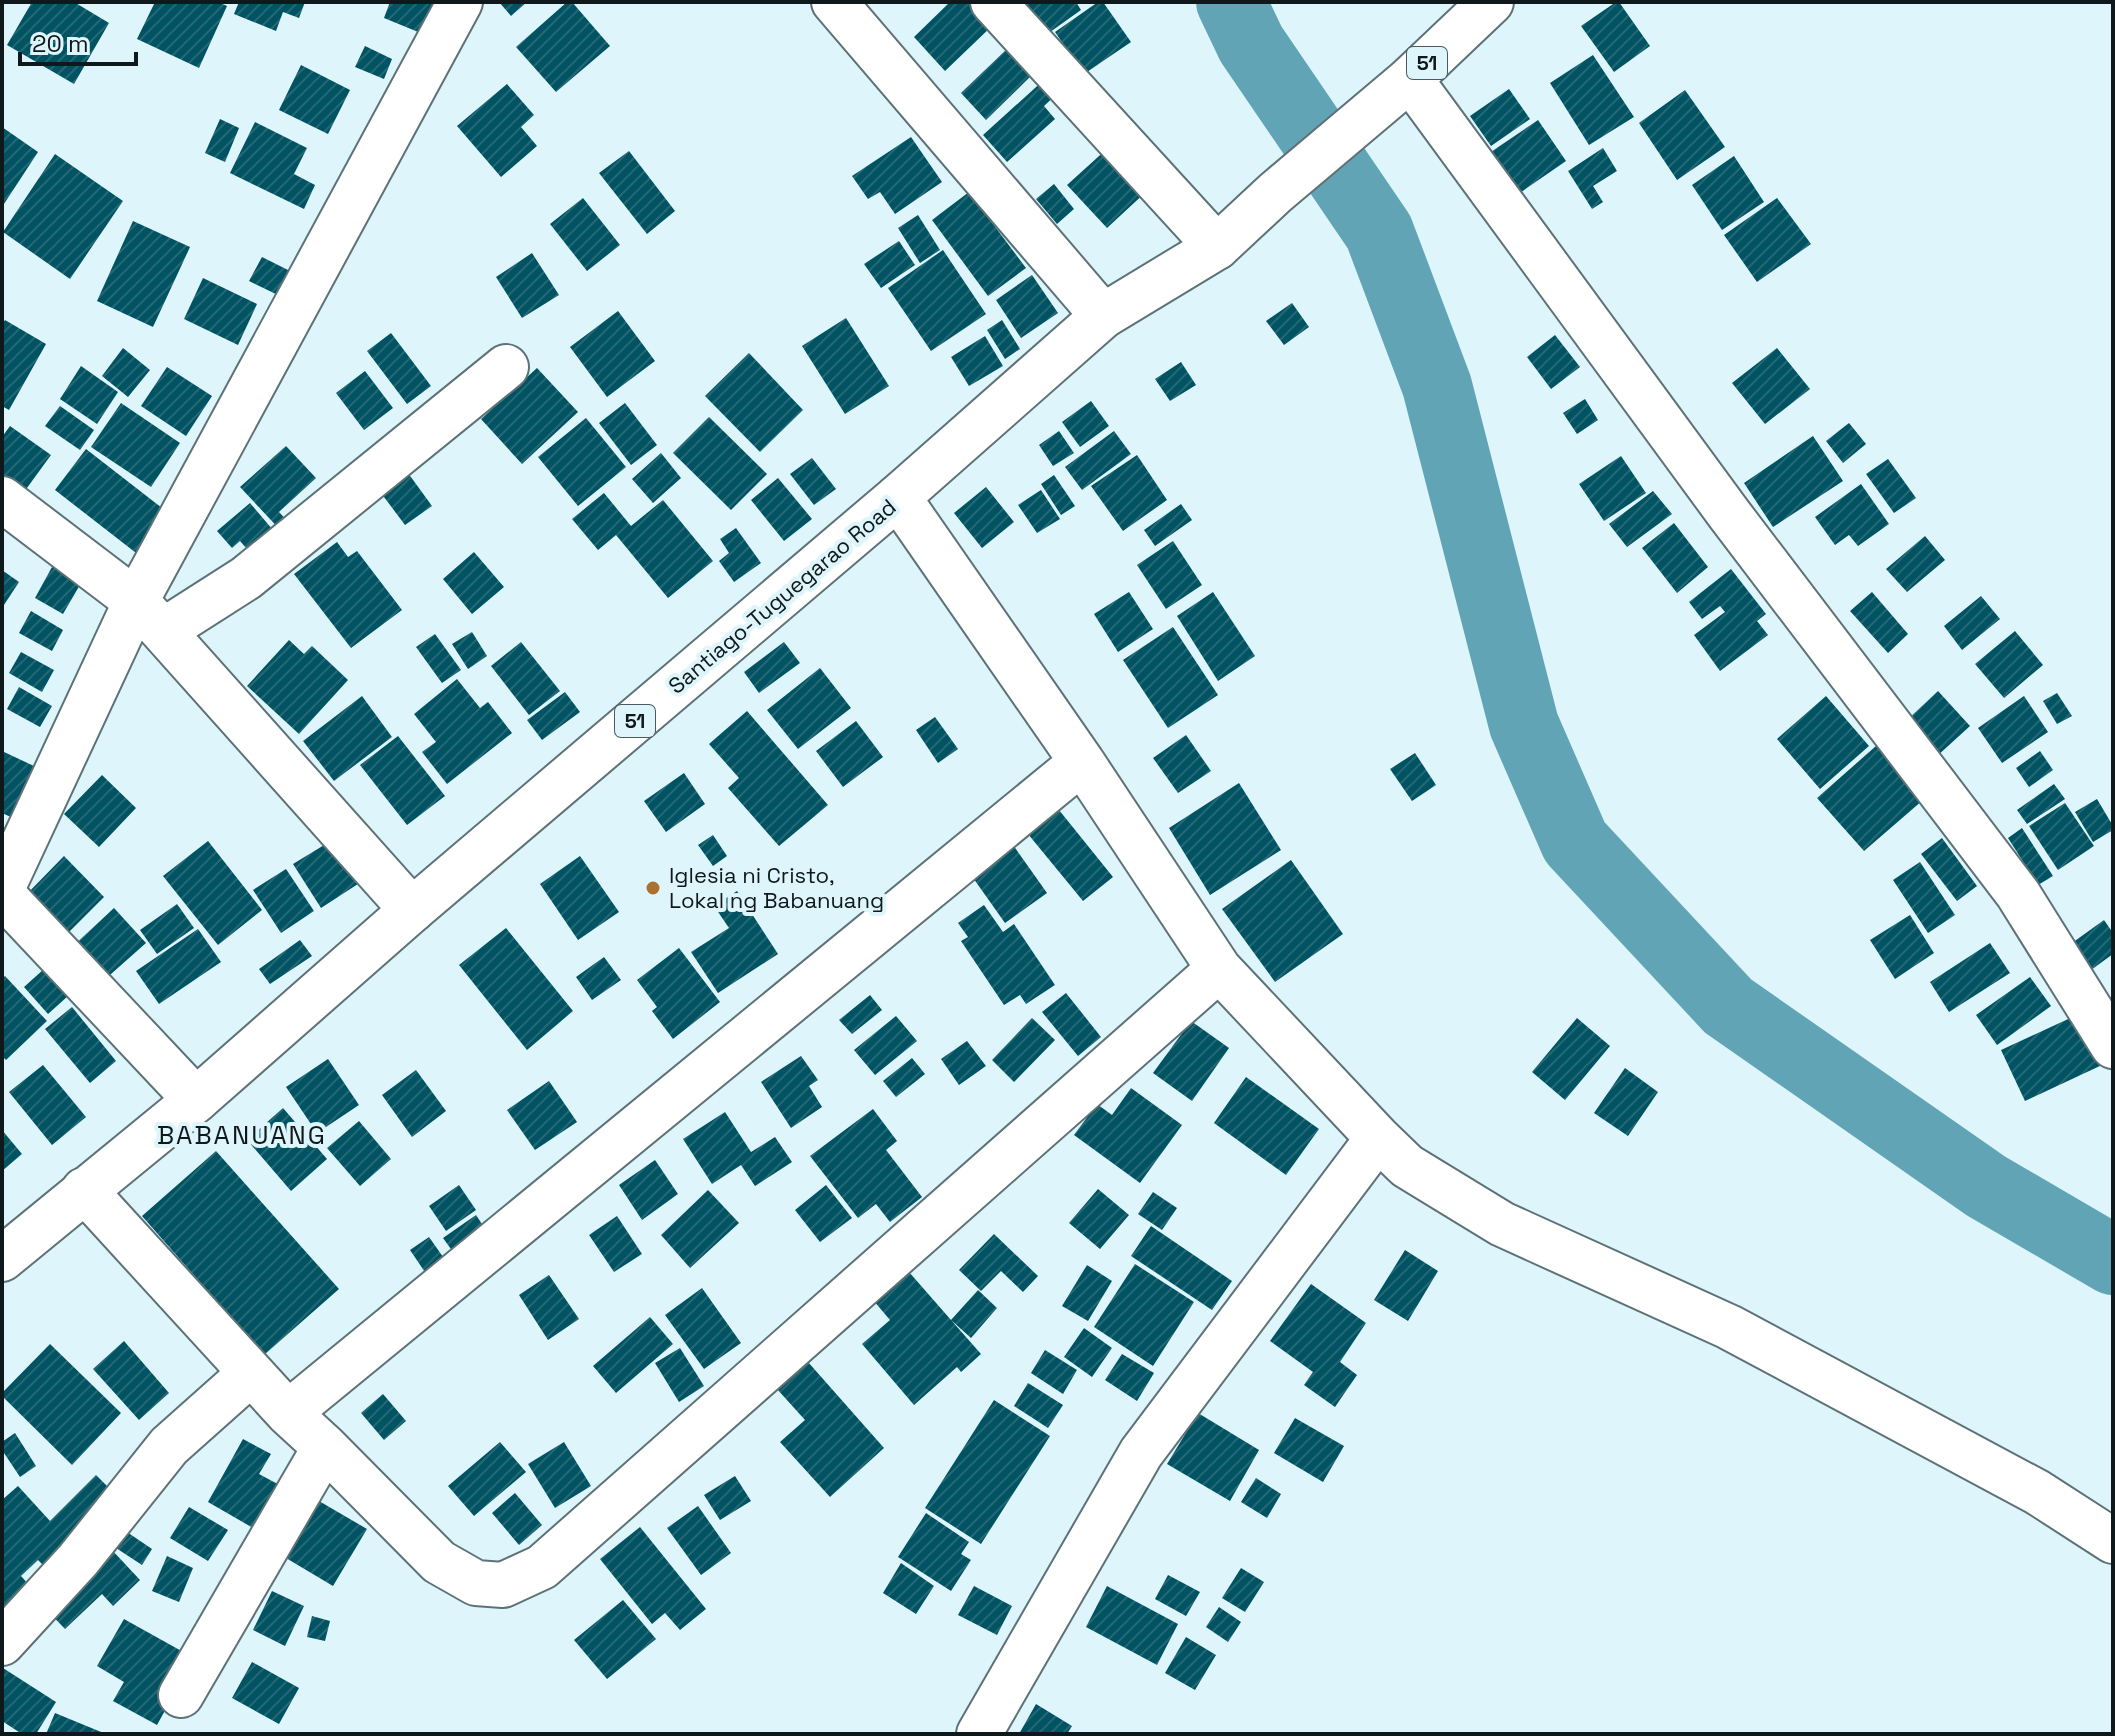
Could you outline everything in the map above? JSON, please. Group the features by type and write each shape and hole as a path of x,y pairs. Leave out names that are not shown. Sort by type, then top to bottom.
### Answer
{"main road":[{"path":"196,1100 2,892 150,616 460,2"},
{"path":"834,2 1103,316"},
{"path":"993,2 1217,247"},
{"name":"Santiago-Tuguegarao Road","path":"2,1259 196,1100 412,910 898,497 1103,316 1217,247 1275,193 1410,79 1491,2"},
{"path":"1410,79 1729,514 2018,894 2113,1046"},
{"path":"150,616 246,578 506,367"},
{"path":"898,497 1082,762 1219,969 1407,1166 1502,1224 1729,1327 2037,1492 2113,1541"},
{"path":"2,499 150,616 412,910"},
{"path":"288,1413 1082,762"},
{"path":"84,1190 288,1413 439,1562 476,1583 503,1585 542,1567 1219,969"},
{"path":"979,1734 1141,1453 1378,1138"},
{"path":"2,1643 78,1560 169,1446 251,1373"},
{"path":"181,1695 325,1447"}],"building":[{"path":"32,2 74,2 109,23 74,84 7,45"},
{"path":"155,2 218,2 227,6 199,68 137,39"},
{"path":"239,2 305,2 299,18 283,12 276,31 234,14"},
{"path":"390,2 443,2 428,36 384,18"},
{"path":"499,2 527,2 511,16"},
{"path":"567,2 572,2 610,46 556,92 516,47"},
{"path":"950,2 973,2 994,24 945,71 914,37"},
{"path":"1019,2 1076,2 1081,10 1043,37"},
{"path":"1098,2 1103,2 1131,42 1084,74 1055,32"},
{"path":"1616,2 1650,46 1614,72 1581,26"},
{"path":"365,46 392,59 384,79 355,67"},
{"path":"1009,47 1034,73 986,120 961,93"},
{"path":"1593,55 1634,117 1589,145 1550,83"},
{"path":"301,65 350,90 328,134 279,110"},
{"path":"1046,78 1059,92 1044,106 1055,119 1007,162 983,135"},
{"path":"507,84 534,115 521,127 537,146 501,177 457,126"},
{"path":"1509,89 1530,119 1491,146 1470,116"},
{"path":"1685,90 1725,147 1677,180 1639,123"},
{"path":"220,119 239,128 225,162 205,153"},
{"path":"1538,120 1566,161 1511,199 1482,158"},
{"path":"255,122 307,148 294,174 315,185 304,209 230,173"},
{"path":"2,127 38,152 2,207"},
{"path":"911,137 942,182 895,214 880,192 868,199 852,176"},
{"path":"1109,147 1148,190 1107,228 1067,185"},
{"path":"1603,148 1617,171 1593,186 1603,202 1592,209 1568,171"},
{"path":"629,151 675,211 647,234 599,173"},
{"path":"55,154 123,201 70,279 3,232"},
{"path":"1734,156 1764,202 1722,230 1692,185"},
{"path":"1054,184 1074,209 1057,224 1036,199"},
{"path":"969,192 1026,268 988,296 932,220"},
{"path":"583,198 620,245 587,271 550,224"},
{"path":"1777,198 1811,244 1757,282 1724,235"},
{"path":"918,215 940,250 920,263 898,228"},
{"path":"133,221 190,247 153,327 97,301"},
{"path":"899,241 915,265 881,288 864,264"},
{"path":"943,250 986,314 931,351 888,288"},
{"path":"532,253 559,295 522,318 496,277"},
{"path":"262,257 294,273 282,297 249,281"},
{"path":"1032,275 1058,313 1021,338 996,300"},
{"path":"203,278 257,304 238,345 184,319"},
{"path":"1292,303 1309,327 1284,345 1266,321"},
{"path":"618,311 655,361 607,397 570,347"},
{"path":"846,318 889,386 845,414 802,346"},
{"path":"5,320 46,344 9,410 2,406 2,324"},
{"path":"1002,320 1020,349 1005,359 987,330"},
{"path":"391,333 431,386 407,404 367,351"},
{"path":"1555,335 1580,367 1551,389 1527,357"},
{"path":"985,336 1003,366 969,386 951,357"},
{"path":"123,348 150,370 128,397 102,376"},
{"path":"1777,348 1810,389 1765,424 1732,383"},
{"path":"749,353 803,410 760,452 705,396"},
{"path":"1181,362 1196,385 1170,401 1155,379"},
{"path":"81,366 118,392 97,424 60,399"},
{"path":"167,367 212,396 186,436 141,406"},
{"path":"537,368 578,412 522,464 481,419"},
{"path":"365,371 393,408 364,430 336,393"},
{"path":"1585,399 1598,420 1577,434 1563,413"},
{"path":"1091,401 1109,426 1080,447 1062,422"},
{"path":"121,403 180,443 151,487 91,447"},
{"path":"625,403 657,445 631,465 599,423"},
{"path":"60,406 94,430 80,450 45,426"},
{"path":"709,417 767,474 731,510 673,453"},
{"path":"586,418 626,467 578,506 538,457"},
{"path":"1849,423 1866,444 1843,463 1826,441"},
{"path":"10,426 51,455 24,492 2,477 2,437"},
{"path":"1059,431 1074,453 1053,466 1039,445"},
{"path":"1114,431 1131,454 1082,490 1065,467"},
{"path":"1813,436 1843,481 1773,527 1744,483"},
{"path":"286,446 316,478 279,512 292,526 284,534 240,487"},
{"path":"86,449 171,515 140,556 55,490"},
{"path":"661,453 681,478 653,503 632,479"},
{"path":"1137,455 1167,500 1123,531 1091,486"},
{"path":"1621,456 1646,493 1604,521 1579,484"},
{"path":"812,458 836,489 814,505 790,474"},
{"path":"1888,459 1916,498 1894,513 1866,474"},
{"path":"408,473 432,506 405,525 381,493"},
{"path":"1054,475 1075,506 1061,515 1041,484"},
{"path":"778,478 812,519 784,541 751,500"},
{"path":"1861,484 1889,524 1858,546 1849,535 1835,545 1815,517"},
{"path":"986,487 1014,522 982,548 954,513"},
{"path":"1041,490 1060,519 1037,533 1018,505"},
{"path":"1653,491 1672,514 1627,547 1609,524"},
{"path":"604,493 631,526 663,500 713,561 668,598 616,535 598,550 572,519"},
{"path":"250,503 278,536 254,557 240,541 232,548 217,531"},
{"path":"1181,504 1192,520 1155,546 1144,530"},
{"path":"1674,523 1708,567 1677,593 1642,548"},
{"path":"736,528 761,563 734,582 719,561 729,553 720,539"},
{"path":"1925,536 1945,560 1907,592 1886,569"},
{"path":"1173,541 1202,585 1166,609 1137,565"},
{"path":"337,542 348,557 357,551 402,610 351,648 294,574"},
{"path":"474,552 504,587 472,614 443,579"},
{"path":"52,567 81,583 63,614 35,598"},
{"path":"1731,569 1766,614 1757,621 1768,635 1720,671 1694,635 1725,612 1720,606 1702,619 1689,602"},
{"path":"2,570 19,582 2,608"},
{"path":"1129,592 1153,629 1118,652 1094,614"},
{"path":"1213,592 1255,656 1218,681 1177,616"},
{"path":"1872,592 1908,634 1888,653 1850,611"},
{"path":"1981,596 2000,619 1962,650 1944,626"},
{"path":"31,611 63,630 52,651 19,633"},
{"path":"1173,627 1218,695 1168,728 1123,660"},
{"path":"2015,631 2043,665 2004,698 1975,664"},
{"path":"472,632 487,656 468,669 452,644"},
{"path":"435,634 461,670 442,683 416,647"},
{"path":"289,640 304,654 312,646 348,680 299,734 247,686"},
{"path":"521,642 560,691 529,715 491,666"},
{"path":"784,642 800,663 759,693 744,672"},
{"path":"21,652 54,670 42,692 9,673"},
{"path":"820,668 851,708 798,749 767,710"},
{"path":"457,679 480,708 488,702 512,733 447,784 422,752 436,742 414,714"},
{"path":"19,687 52,706 40,727 7,709"},
{"path":"1938,691 1970,726 1936,757 1904,723"},
{"path":"565,692 580,712 542,740 527,720"},
{"path":"2057,693 2072,716 2057,724 2043,701"},
{"path":"362,696 392,737 334,781 303,741"},
{"path":"1826,696 1869,746 1820,789 1777,739"},
{"path":"2024,696 2048,732 2002,763 1978,728"},
{"path":"747,711 828,805 779,846 728,788 739,778 709,744"},
{"path":"935,717 958,749 938,763 916,730"},
{"path":"856,721 883,757 843,787 816,751"},
{"path":"1186,735 1211,771 1178,793 1153,758"},
{"path":"398,736 445,796 407,825 360,765"},
{"path":"1876,746 1923,800 1864,851 1817,798"},
{"path":"2,751 36,767 13,818 2,813"},
{"path":"2040,751 2053,770 2029,787 2016,768"},
{"path":"1415,753 1436,785 1412,801 1390,769"},
{"path":"684,773 705,804 666,832 644,801"},
{"path":"102,775 136,808 99,847 64,814"},
{"path":"1239,783 1281,850 1210,895 1169,828"},
{"path":"2054,784 2065,799 2027,824 2017,810"},
{"path":"2097,799 2113,830 2093,842 2075,812"},
{"path":"2065,803 2094,846 2058,870 2029,826"},
{"path":"1059,810 1113,877 1083,901 1028,834"},
{"path":"2022,828 2053,876 2038,885 2008,838"},
{"path":"713,835 727,856 713,866 698,845"},
{"path":"1942,838 1977,886 1957,901 1921,854"},
{"path":"334,839 361,882 321,908 293,864"},
{"path":"208,841 262,910 218,945 163,876"},
{"path":"1013,845 1047,893 1005,923 971,875"},
{"path":"64,856 104,897 63,938 23,898"},
{"path":"580,856 619,912 578,940 540,884"},
{"path":"1291,860 1343,934 1275,982 1222,909"},
{"path":"1920,862 1955,915 1928,933 1893,880"},
{"path":"286,869 314,911 281,933 253,890"},
{"path":"737,891 778,954 718,993 691,952 729,928 714,906"},
{"path":"177,904 194,928 157,954 140,930"},
{"path":"984,905 1003,932 1014,924 1055,985 1026,1004 1020,995 1004,1005 961,941 968,937 958,923"},
{"path":"114,908 146,943 102,982 71,948"},
{"path":"1910,915 1934,953 1895,979 1870,940"},
{"path":"2104,920 2113,933 2113,954 2091,970 2072,943"},
{"path":"506,928 573,1011 527,1050 459,965"},
{"path":"198,929 221,962 159,1004 136,971"},
{"path":"300,940 312,956 270,984 259,969"},
{"path":"1990,943 2010,973 1949,1012 1930,982"},
{"path":"679,948 720,1002 673,1039 652,1011 657,1007 637,980"},
{"path":"604,957 621,980 592,1000 576,977"},
{"path":"44,969 68,996 48,1014 24,987"},
{"path":"5,976 47,1021 6,1060 2,1056 2,979"},
{"path":"2030,977 2051,1006 1997,1045 1976,1015"},
{"path":"1066,993 1101,1037 1078,1056 1042,1012"},
{"path":"870,995 882,1010 852,1034 839,1020"},
{"path":"72,1007 116,1061 90,1083 45,1029"},
{"path":"2079,1014 2102,1065 2025,1101 2001,1050"},
{"path":"896,1016 917,1041 875,1075 854,1050"},
{"path":"1032,1018 1055,1040 1014,1082 992,1060"},
{"path":"1577,1018 1610,1046 1565,1100 1532,1072"},
{"path":"1191,1021 1229,1048 1192,1101 1153,1073"},
{"path":"967,1041 986,1066 959,1085 941,1059"},
{"path":"801,1056 818,1080 809,1086 822,1107 791,1128 761,1082"},
{"path":"912,1058 925,1074 896,1097 883,1081"},
{"path":"328,1059 359,1105 317,1133 286,1087"},
{"path":"43,1065 86,1117 52,1145 9,1092"},
{"path":"1625,1068 1658,1092 1628,1136 1594,1113"},
{"path":"416,1070 446,1111 412,1137 382,1095"},
{"path":"1246,1077 1319,1129 1286,1175 1214,1123"},
{"path":"549,1081 577,1122 535,1150 507,1110"},
{"path":"1131,1088 1182,1125 1140,1183 1074,1135 1097,1104 1112,1115"},
{"path":"283,1108 327,1159 291,1191 247,1140"},
{"path":"873,1109 897,1141 886,1150 922,1197 890,1222 876,1204 858,1218 810,1156"},
{"path":"725,1112 751,1152 775,1137 792,1162 755,1186 741,1165 712,1184 683,1139"},
{"path":"359,1121 391,1159 360,1186 327,1148"},
{"path":"2,1130 22,1154 2,1171"},
{"path":"216,1151 339,1289 264,1355 142,1216"},
{"path":"655,1160 678,1194 642,1220 619,1185"},
{"path":"459,1185 476,1210 446,1231 429,1206"},
{"path":"826,1185 852,1218 820,1242 795,1210"},
{"path":"1098,1189 1129,1215 1100,1249 1069,1223"},
{"path":"708,1190 739,1223 690,1268 661,1235"},
{"path":"1153,1192 1177,1208 1162,1230 1138,1214"},
{"path":"476,1215 488,1233 456,1256 443,1238"},
{"path":"617,1216 642,1254 614,1272 589,1235"},
{"path":"1151,1226 1232,1281 1212,1310 1131,1256"},
{"path":"994,1234 1038,1276 1023,1292 1001,1271 981,1291 959,1270"},
{"path":"429,1237 448,1264 429,1278 410,1250"},
{"path":"1405,1250 1438,1271 1408,1321 1374,1300"},
{"path":"902,1264 981,1354 961,1372 957,1367 914,1405 862,1344 890,1320 868,1294"},
{"path":"1135,1264 1194,1302 1153,1366 1094,1327"},
{"path":"1087,1265 1112,1281 1088,1321 1062,1306"},
{"path":"549,1275 579,1319 548,1340 519,1295"},
{"path":"1311,1284 1366,1323 1340,1362 1357,1375 1335,1407 1304,1385 1313,1372 1270,1341"},
{"path":"702,1288 741,1343 704,1369 665,1315"},
{"path":"978,1290 997,1308 971,1338 951,1320"},
{"path":"650,1317 673,1344 616,1393 593,1366"},
{"path":"1084,1328 1112,1348 1092,1377 1064,1357"},
{"path":"124,1341 169,1393 139,1420 93,1369"},
{"path":"50,1344 121,1413 72,1465 2,1396"},
{"path":"680,1348 704,1386 679,1402 655,1363"},
{"path":"1045,1350 1077,1370 1063,1394 1031,1373"},
{"path":"1122,1354 1154,1373 1137,1401 1105,1380"},
{"path":"808,1362 884,1448 830,1497 780,1442 805,1420 777,1389"},
{"path":"1028,1383 1063,1405 1048,1428 1014,1406"},
{"path":"383,1394 406,1421 384,1440 361,1413"},
{"path":"994,1400 1050,1436 981,1544 925,1508"},
{"path":"1198,1413 1259,1450 1230,1501 1167,1464"},
{"path":"1295,1418 1344,1446 1323,1482 1274,1453"},
{"path":"15,1433 36,1466 20,1477 2,1450 2,1442"},
{"path":"243,1439 271,1454 259,1474 285,1488 260,1532 208,1502"},
{"path":"500,1442 526,1472 474,1516 448,1486"},
{"path":"564,1442 591,1486 555,1508 528,1464"},
{"path":"96,1475 119,1498 47,1569 38,1560 21,1576 30,1586 2,1611 2,1500 18,1486 50,1521"},
{"path":"735,1476 751,1501 720,1520 704,1495"},
{"path":"1256,1478 1281,1494 1267,1518 1241,1502"},
{"path":"515,1493 542,1525 519,1545 492,1513"},
{"path":"319,1501 367,1529 333,1586 286,1558"},
{"path":"698,1506 731,1553 701,1575 667,1528"},
{"path":"189,1507 228,1530 208,1561 170,1538"},
{"path":"926,1513 969,1542 961,1554 971,1560 951,1591 898,1557"},
{"path":"640,1527 706,1609 680,1630 665,1613 652,1624 600,1559"},
{"path":"124,1530 152,1549 142,1565 113,1546"},
{"path":"111,1549 140,1580 113,1606 102,1594 65,1629 46,1609"},
{"path":"167,1556 193,1568 179,1602 152,1591"},
{"path":"901,1563 934,1586 916,1614 883,1593"},
{"path":"1241,1568 1264,1582 1245,1612 1222,1598"},
{"path":"1168,1575 1200,1592 1186,1616 1155,1599"},
{"path":"974,1586 1012,1606 997,1635 958,1615"},
{"path":"1107,1586 1178,1624 1157,1665 1086,1627"},
{"path":"272,1591 304,1606 285,1646 253,1630"},
{"path":"623,1600 656,1639 607,1679 574,1640"},
{"path":"1219,1607 1241,1622 1228,1642 1206,1627"},
{"path":"312,1616 330,1621 325,1641 307,1637"},
{"path":"124,1619 194,1658 157,1725 113,1701 124,1682 97,1666"},
{"path":"1186,1637 1216,1655 1195,1690 1165,1673"},
{"path":"252,1662 299,1688 279,1724 232,1698"},
{"path":"3,1668 56,1702 36,1734 22,1734 2,1721"},
{"path":"1036,1704 1072,1726 1067,1734 1019,1734"},
{"path":"55,1713 106,1734 46,1734"}],"waterway":[{"path":"1231,2 1251,44 1379,232 1437,386 1524,725 1575,842 1728,1006 1986,1186 2113,1260"}],"place":[{"name":"Iglesia ni Cristo, Lokal ng Babanuang","path":"653,888"}],"district":[{"name":"BABANUANG","path":"242,1135"}]}
